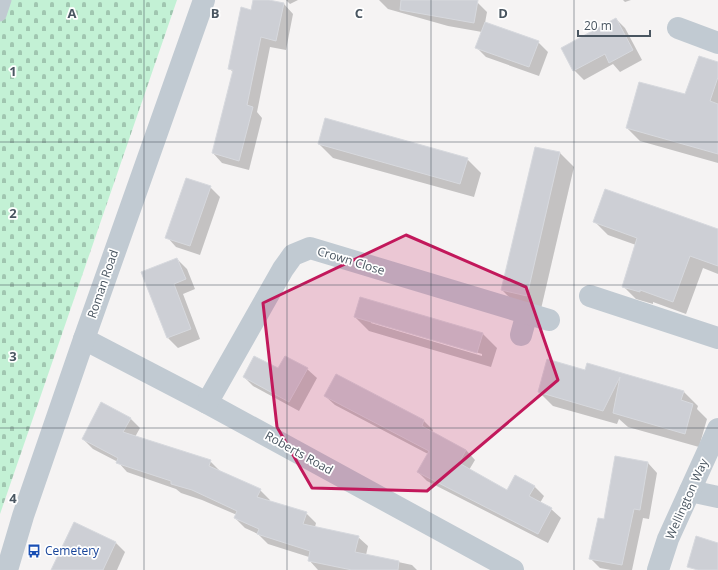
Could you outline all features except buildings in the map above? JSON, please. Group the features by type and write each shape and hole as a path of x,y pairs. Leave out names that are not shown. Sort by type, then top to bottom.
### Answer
{"street":[{"name":"Roman Road","path":"6,570 84,339 204,0"},
{"path":"678,28 718,43"},
{"name":"Crown Close","path":"207,403 283,269 293,255 310,248 550,320"},
{"path":"590,296 718,338"},
{"path":"521,335 527,313"},
{"name":"Roberts Road","path":"84,339 207,403 513,570"},
{"name":"Wellington Way","path":"658,570 668,539 718,429"},
{"path":"690,491 718,497"}],"lane":[{"path":"0,15 5,0"}],"highlighted area":[{"path":"406,235 526,287 558,380 427,491 312,488 277,427 263,303"}],"green space":[{"path":"0,0 177,0 0,514"}],"place":[{"name":"Cemetery","path":"34,551"}]}
